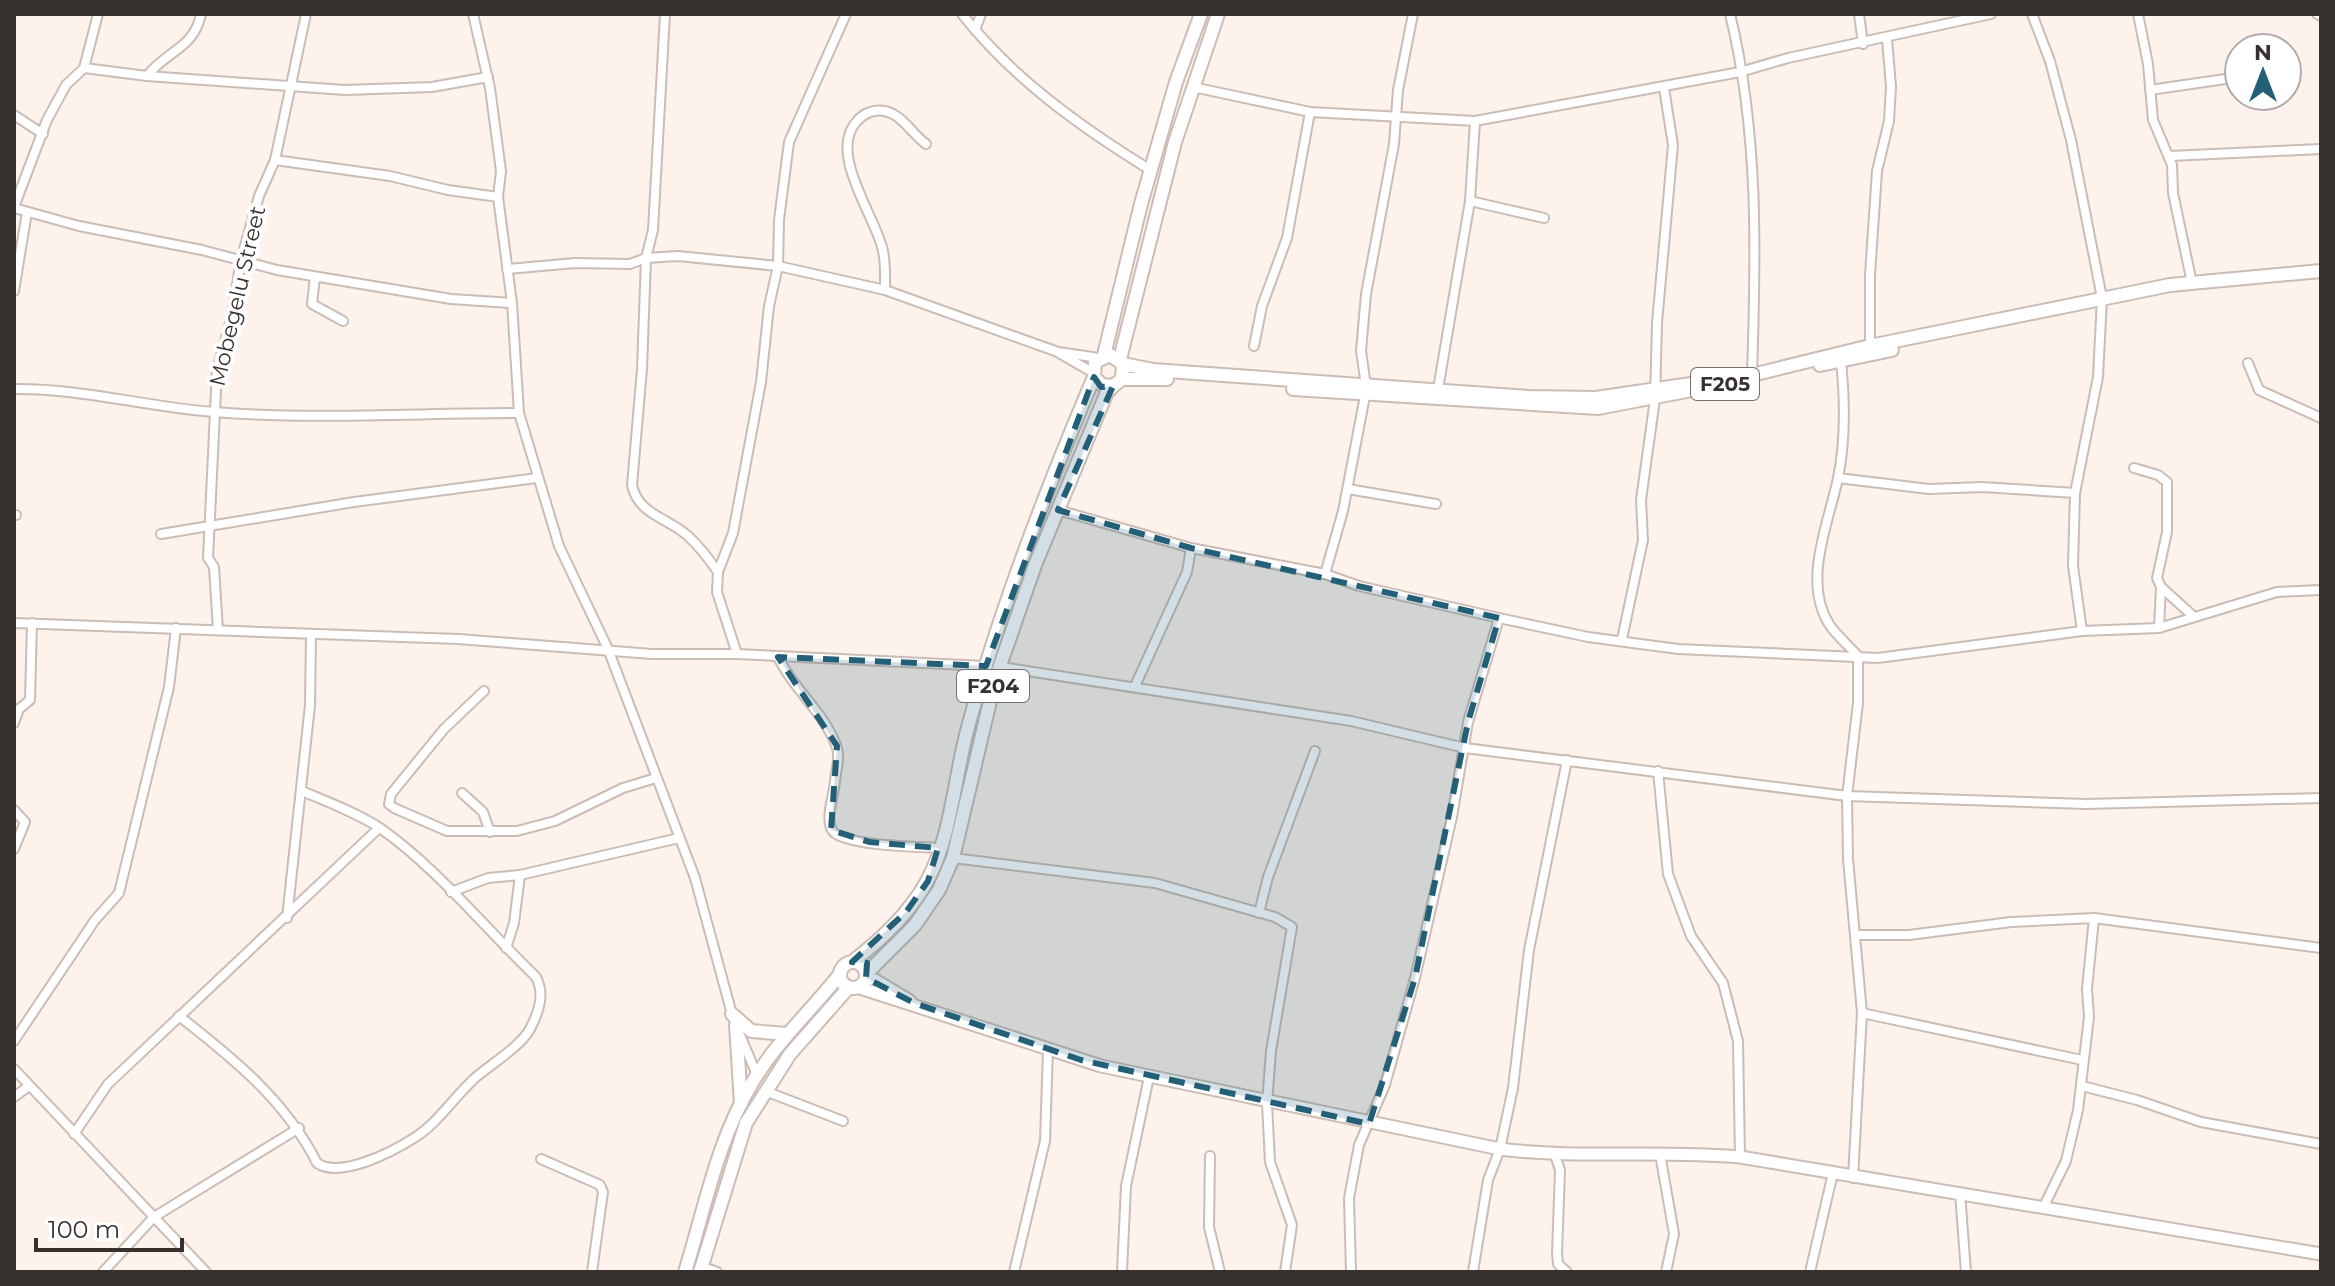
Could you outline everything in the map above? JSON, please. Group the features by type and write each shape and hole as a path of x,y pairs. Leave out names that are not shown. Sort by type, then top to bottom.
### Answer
{"main road":[{"name":"F204","path":"685,1272 723,1142 757,1075 844,966 906,912 928,881 940,848 966,733 986,666 1015,577 1102,356 1176,82 1201,14"},
{"name":"F204","path":"702,1269 737,1146 765,1091 790,1054 915,925 939,890 953,858 979,739 1001,667 1058,510 1107,392 1118,382 1137,280 1193,87 1218,14"},
{"name":"F205","path":"1121,361 1153,370 1365,391 1438,389 1577,399 1655,394 1841,361 2192,283 2321,271"},
{"name":"F205","path":"1118,382 1197,380 1589,408 1752,375 1870,346 2102,302 2178,291 2321,278"},
{"path":"1102,356 1121,361"},
{"path":"1093,375 1102,385 1118,382"},
{"path":"840,974 842,982 860,982 863,966 852,962"},
{"path":"734,1020 751,1031 787,1034"},
{"path":"734,1020 741,1104"}],"street":[{"path":"98,14 84,68 66,85 14,208 315,277 451,299 512,303"},
{"path":"147,76 159,60 191,41 198,32 201,14"},
{"name":"Mobegelu Street","path":"218,630 214,567 208,558 217,370 232,315 241,260 259,196 275,160 306,14"},
{"path":"473,14 488,77 501,171 498,197 512,303 519,413 559,546 608,649 707,914 734,1020 757,1075"},
{"path":"665,14 653,230 646,258 642,369 632,473 635,497 650,513 686,534 718,572"},
{"path":"737,654 717,592 718,572 733,533 742,488 778,266 779,220 789,142 846,14"},
{"path":"962,14 1044,96 1100,139 1152,171"},
{"path":"975,30 981,14"},
{"path":"1325,574 1348,489 1365,391 1361,328 1413,14"},
{"path":"1730,14 1752,156 1757,270 1752,375"},
{"path":"1859,14 1863,44"},
{"path":"1193,87 1310,112 1475,121 1664,88 1991,14"},
{"path":"2032,14 2050,61 2071,140 2102,302 2098,377 2075,493 2073,566 2082,631"},
{"path":"2138,14 2158,137 2170,156 2173,193 2192,283"},
{"path":"1870,346 1870,275 1877,171 1889,121 1891,87 1887,39"},
{"path":"84,68 147,76 292,84 318,89 386,90 488,77"},
{"path":"2150,90 2223,79"},
{"path":"1622,639 1643,540 1641,500 1655,394 1673,145 1664,88"},
{"path":"885,290 884,251 846,158 847,139 853,125 865,113 883,111 905,122 913,135 926,144"},
{"path":"1254,346 1262,306 1287,238 1310,112"},
{"path":"14,115 43,134"},
{"path":"1438,389 1470,201 1475,121"},
{"path":"2170,156 2321,149"},
{"path":"275,160 390,176 448,190 498,197"},
{"path":"1470,201 1544,218"},
{"path":"14,291 27,212"},
{"path":"507,269 575,263 630,264 646,258 678,256 778,266 885,290 1058,352 1093,375"},
{"path":"315,277 312,304 343,321"},
{"path":"1058,352 1102,356"},
{"path":"1841,361 1846,404 1838,478 1822,544 1819,589 1829,624 1858,656 1858,703 1847,796 1848,859 1862,1013 1853,1178"},
{"path":"2248,363 2259,390 2321,418"},
{"path":"14,389 83,393 213,412 406,416 519,413"},
{"path":"2134,468 2158,475 2167,482 2167,532 2157,578 2161,587 2193,616"},
{"path":"161,534 354,502 537,478"},
{"path":"1838,478 1929,489 1982,487 2075,493"},
{"path":"1348,489 1436,504"},
{"path":"1058,510 1191,548 1325,574 1359,586 1499,618 1588,637 1622,639 1678,649 1878,658 2082,631 2159,628 2277,592 2321,590"},
{"path":"1135,686 1179,593 1191,548"},
{"path":"2159,628 2161,587"},
{"path":"1351,1272 1349,1198 1359,1145 1385,1085 1415,978 1468,722 1499,618"},
{"path":"14,623 458,639 986,666"},
{"path":"14,723 19,709 30,700 32,623"},
{"path":"14,1041 95,920 119,893 169,687 176,628"},
{"path":"287,918 302,791 311,635"},
{"path":"778,657 786,675 810,701 837,746 829,815 831,830 839,837 869,842 940,848"},
{"path":"1001,667 1351,721 1465,748 1847,796 2086,804 2321,798"},
{"path":"484,691 425,750 391,794 389,804 447,831 517,831 555,821 623,788 656,778"},
{"path":"1259,913 1268,877 1315,751"},
{"path":"1473,1272 1488,1180 1500,1149 1521,1037 1529,950 1567,760"},
{"path":"1658,771 1668,874 1691,936 1723,983 1738,1041 1740,1157"},
{"path":"179,1016 236,1060 299,1128 317,1163 326,1169 355,1166 415,1138 466,1086 529,1032 540,1003 541,987 536,977 431,869 379,828 302,791"},
{"path":"462,793 483,812 490,832"},
{"path":"14,810 25,822 14,849"},
{"path":"74,1134 108,1084 379,828"},
{"path":"451,892 488,878 520,875 679,838"},
{"path":"953,858 1155,883 1259,913 1292,927 1271,1051 1267,1103 1270,1162 1292,1225 1285,1272"},
{"path":"506,948 514,923 520,875"},
{"path":"1857,935 1909,935 2011,922 2094,918 2321,948"},
{"path":"2043,1208 2066,1161 2082,1086 2094,918"},
{"path":"860,982 884,999 914,1003 1048,1049 1149,1077 1500,1149 1555,1155 1740,1157 2321,1254"},
{"path":"1862,1013 2082,1060"},
{"path":"1014,1272 1045,1141 1048,1049"},
{"path":"14,1069 206,1272"},
{"path":"1122,1272 1126,1186 1149,1077"},
{"path":"14,1097 29,1086"},
{"path":"2082,1086 2170,1110 2201,1122 2321,1144"},
{"path":"765,1091 843,1121"},
{"path":"103,1272 154,1217 299,1128"},
{"path":"1660,1154 1674,1234 1666,1272"},
{"path":"1555,1155 1560,1170 1558,1264 1567,1272"},
{"path":"1210,1156 1209,1227 1220,1272"},
{"path":"541,1159 600,1185 603,1192 592,1272"},
{"path":"1810,1272 1833,1173"},
{"path":"1960,1193 1966,1272"},
{"path":"702,1269 717,1272"}],"highlighted area":[{"path":"1094,377 1101,387 1113,386 1058,510 1191,548 1499,618 1468,722 1415,978 1369,1124 1081,1060 914,1003 866,978 867,963 852,962 906,912 928,881 938,848 869,842 831,830 837,746 778,657 986,666"}]}
